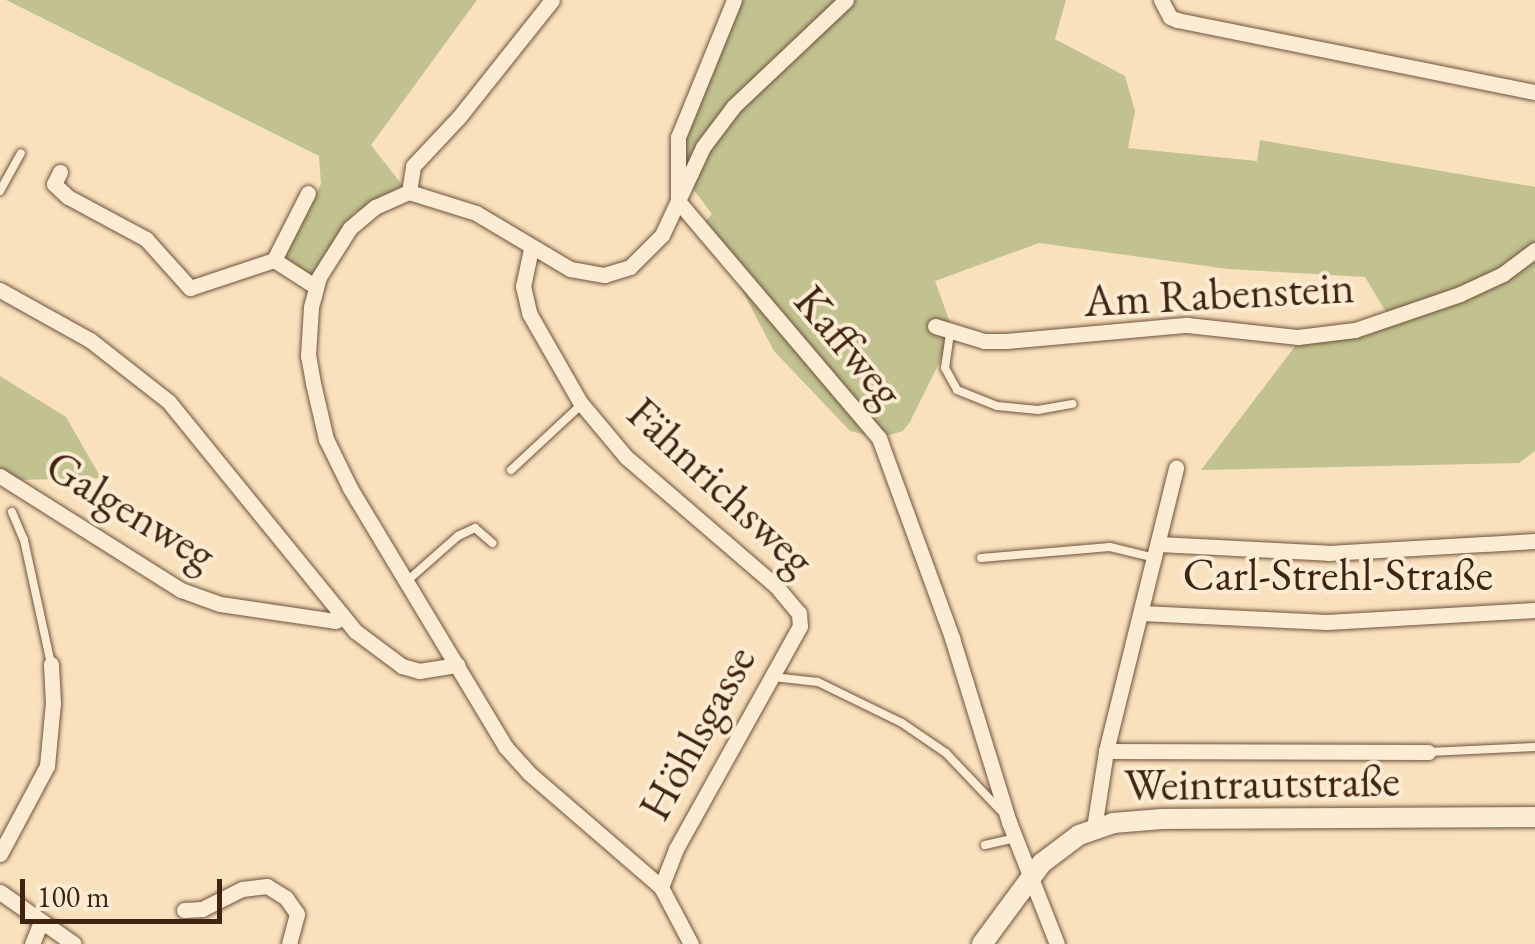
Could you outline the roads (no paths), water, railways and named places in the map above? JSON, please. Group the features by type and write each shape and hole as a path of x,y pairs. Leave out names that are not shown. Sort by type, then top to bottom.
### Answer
{"main road":[{"name":"Weintrautstraße","path":"982,944 1029,877 1060,848 1094,828 1162,819 1535,817"}],"street":[{"path":"410,192 414,166 459,117 552,0"},
{"path":"678,201 678,137 734,0"},
{"path":"691,944 661,887 529,773 505,746 350,488 326,438 308,356 316,287 350,228 375,207 410,192 476,213 531,249 581,273 622,271 654,247 703,148 734,106 846,0"},
{"path":"1161,0 1170,17 1178,20 1535,92"},
{"path":"60,172 54,184 146,240 190,288 274,260 308,193"},
{"name":"Kaffweg","path":"678,201 879,438 945,620 1012,830 1056,944"},
{"name":"Fähnrichsweg","path":"531,249 523,286 528,314 582,404 626,457 776,586 800,618"},
{"name":"Am Rabenstein","path":"942,330 1006,342 1194,325 1298,337 1355,330 1460,294 1503,274 1535,250"},
{"path":"274,260 316,287"},
{"path":"0,290 90,340 168,402 343,618 402,666 439,672 458,665"},
{"path":"1094,828 1106,751 1176,468"},
{"name":"Galgenweg","path":"0,476 181,590 220,604 335,621 343,618"},
{"path":"1157,552 1328,553 1535,541"},
{"name":"Carl-Strehl-Straße","path":"1142,613 1328,622 1535,610"},
{"name":"Höhlsgasse","path":"661,887 676,849 800,626 800,618"},
{"path":"0,854 48,766 53,703 51,664"},
{"path":"1106,751 1428,752"},
{"path":"184,910 202,908 242,890 267,886 286,898 298,914 289,944"},
{"path":"0,892 74,944"},
{"path":"32,944 41,922"}],"lane":[{"path":"0,191 21,154"},
{"name":"Am Rabenstein","path":"942,330 945,368 958,390 997,406 1038,410 1072,404"},
{"path":"511,470 582,404"},
{"path":"12,512 24,540 51,664"},
{"path":"406,581 458,536 475,528 492,543"},
{"path":"981,558 1110,548 1157,552"},
{"path":"771,676 818,682 902,722 946,753 1012,830 985,845"},
{"path":"1428,752 1535,747"}]}
